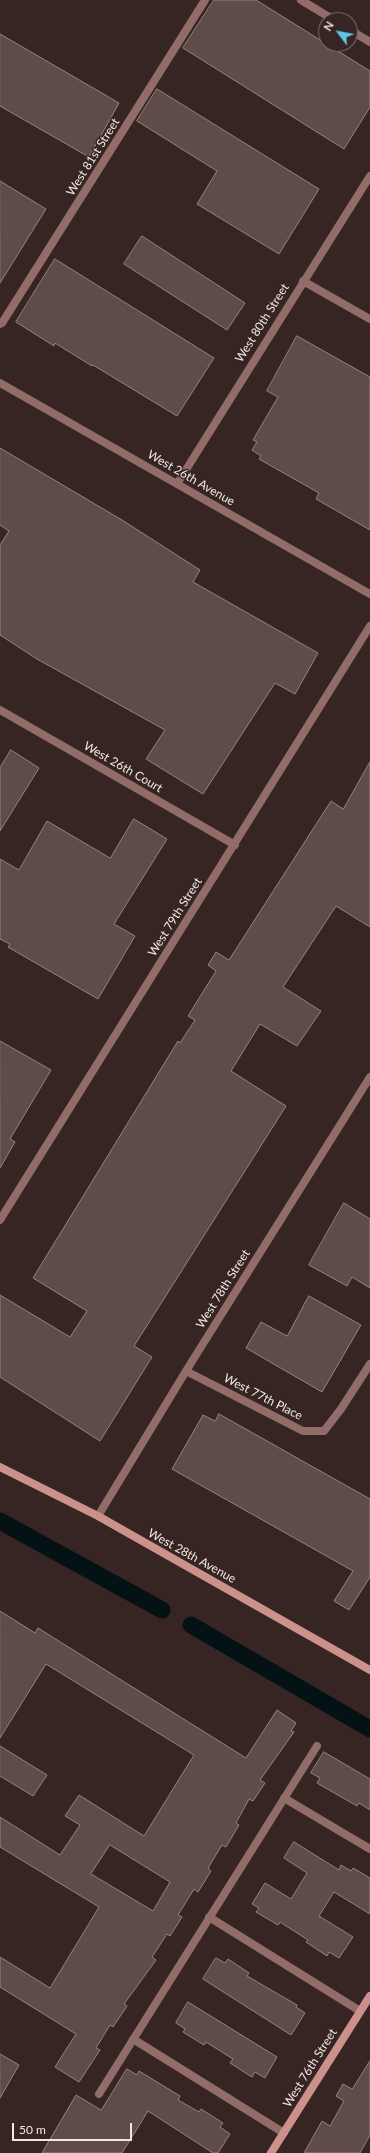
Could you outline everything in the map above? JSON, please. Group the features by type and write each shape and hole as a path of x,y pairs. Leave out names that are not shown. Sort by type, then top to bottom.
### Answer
{"main road":[{"name":"West 28th Avenue","path":"0,1467 98,1516 370,1670"},
{"name":"West 76th Street","path":"271,2153 370,1996"}],"street":[{"name":"West 81st Street","path":"0,324 2,324 43,260 205,0"},
{"path":"301,0 321,12"},
{"path":"358,35 370,42"},
{"name":"West 80th Street","path":"177,484 370,176"},
{"path":"303,281 370,319"},
{"name":"West 26th Avenue","path":"0,383 370,594"},
{"name":"West 79th Street","path":"0,1220 235,845 370,626"},
{"name":"West 26th Court","path":"0,710 235,845"},
{"name":"West 78th Street","path":"98,1516 186,1371 370,1077"},
{"name":"West 77th Place","path":"186,1371 303,1431 324,1431 342,1409 370,1364"},
{"path":"99,2094 317,1746"},
{"path":"284,1798 370,1849"},
{"path":"209,1917 360,2012"},
{"path":"133,2039 284,2133"}],"building":[{"path":"214,0 256,0 318,39 318,52 339,52 370,71 370,107 344,149 183,48"},
{"path":"0,34 119,103 89,157 0,106"},
{"path":"157,89 319,189 279,254 197,204 217,171 137,121"},
{"path":"0,181 46,209 0,283"},
{"path":"142,236 245,303 227,330 124,264"},
{"path":"55,259 214,358 177,416 93,365 92,366 55,343 54,346 16,322"},
{"path":"297,336 370,377 370,530 316,499 319,493 259,459 261,456 252,450 257,442 253,440 278,397 267,391"},
{"path":"0,448 122,520 200,570 193,582 318,653 295,694 275,683 203,794 146,759 165,730 37,659 0,635 0,545 9,531 0,525"},
{"path":"11,750 39,768 0,831 0,768"},
{"path":"370,762 370,927 336,906 283,987 321,1011 297,1046 260,1024 231,1071 286,1106 134,1346 152,1357 100,1441 0,1377 0,1295 70,1337 87,1311 33,1278 178,1041 180,1043 195,1020 188,1016 216,971 208,965 216,952 229,960 331,801 343,809"},
{"path":"134,819 167,839 114,924 135,936 98,999 8,947 10,944 0,939 0,859 19,870 47,821 110,858"},
{"path":"0,1041 51,1070 10,1139 15,1142 0,1168"},
{"path":"344,1203 370,1219 370,1288 352,1277 347,1286 309,1265"},
{"path":"309,1296 361,1325 322,1392 246,1348 261,1322 287,1336"},
{"path":"219,1414 370,1499 370,1577 349,1610 334,1601 353,1571 172,1469 203,1415 215,1421"},
{"path":"0,1611 35,1633 38,1628 246,1758 277,1710 296,1723 291,1731 294,1732 260,1780 265,1783 253,1801 249,1799 236,1823 239,1825 226,1847 222,1845 208,1868 211,1871 198,1892 194,1889 178,1915 182,1917 170,1936 167,1934 152,1957 156,1960 124,2004 127,2006 113,2027 110,2025 96,2048 100,2050 79,2082 55,2067 76,2034 0,1987 0,1957 50,1988 99,1907 0,1847 0,1817 60,1855 80,1825 65,1816 79,1795 144,1836 194,1755 46,1664 0,1738","holes":["110,1845 170,1882 153,1911 91,1874"]},
{"path":"0,1746 47,1775 33,1796 0,1776"},
{"path":"324,1752 370,1779 370,1810 359,1803 357,1806 317,1783 320,1778 311,1773"},
{"path":"294,1842 339,1870 341,1865 351,1871 353,1868 370,1878 370,1914 334,1892 319,1916 353,1937 339,1958 329,1952 327,1956 306,1942 308,1940 280,1922 278,1925 256,1912 259,1908 252,1904 265,1883 291,1899 307,1873 284,1858"},
{"path":"216,1958 225,1963 228,1959 249,1973 247,1976 297,2005 296,2007 305,2013 291,2035 203,1979"},
{"path":"188,2002 277,2057 265,2078 255,2072 252,2077 230,2063 233,2059 206,2042 204,2045 183,2032 185,2029 176,2023"},
{"path":"0,2054 19,2065 0,2098"},
{"path":"370,2061 370,2135 360,2153 304,2153 322,2121 330,2126 344,2101 336,2096 343,2084 352,2089"},
{"path":"127,2069 137,2075 139,2071 180,2096 178,2100 199,2112 201,2109 223,2123 220,2127 230,2134 218,2153 213,2153 148,2111 122,2153 42,2153 76,2095 101,2110"}],"waterway":[{"path":"0,1521 162,1610"},
{"path":"191,1625 370,1729"}]}
